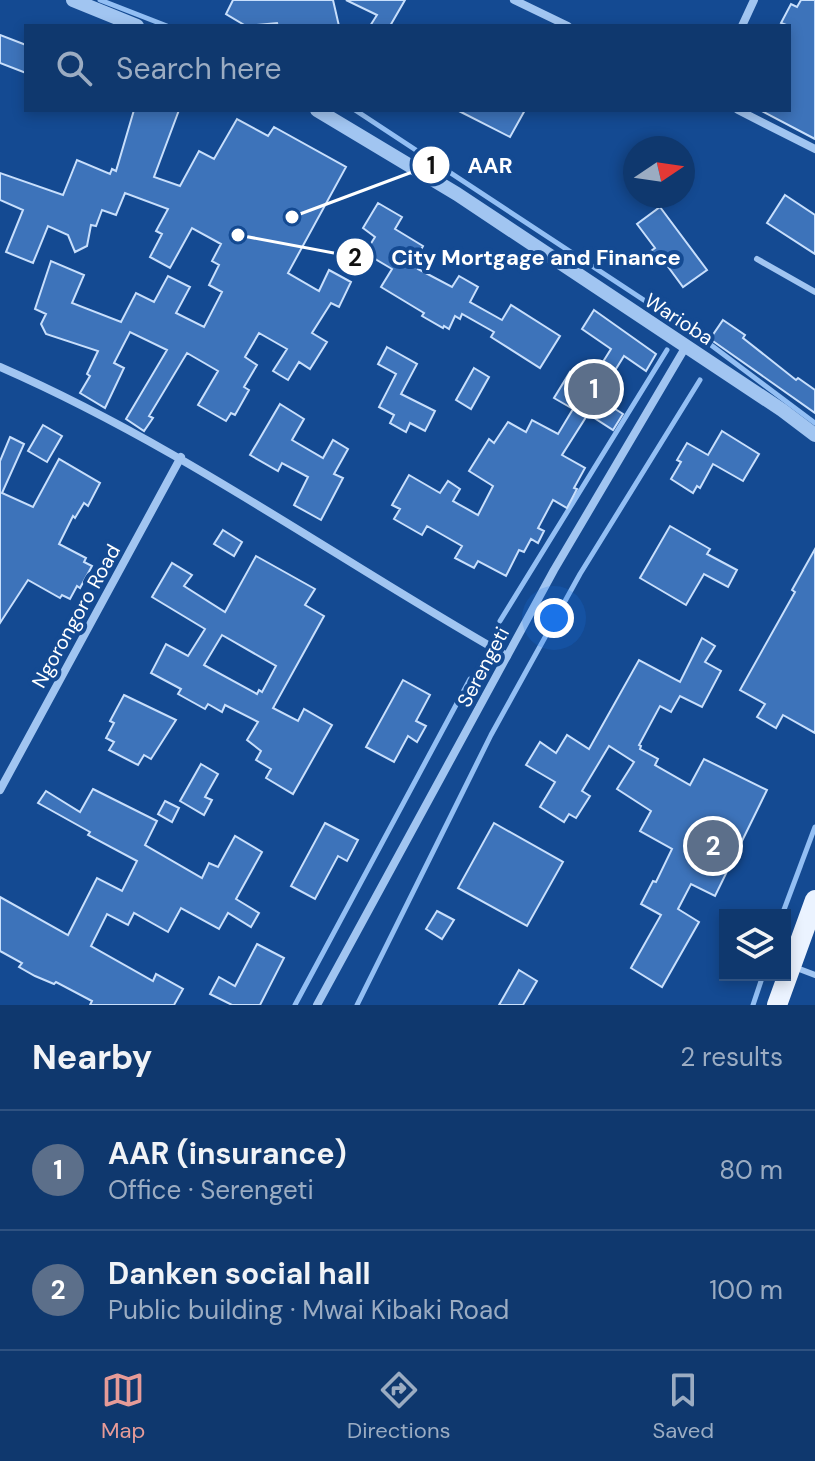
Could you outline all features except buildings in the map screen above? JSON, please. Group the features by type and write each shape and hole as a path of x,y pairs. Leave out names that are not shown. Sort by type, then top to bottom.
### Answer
{"main road":[{"path":"791,966 814,906"},
{"path":"777,1005 786,981"}],"street":[{"path":"73,0 132,24"},
{"path":"514,0 564,24"},
{"path":"743,24 754,0"},
{"name":"Warioba","path":"320,112 457,194 815,435"},
{"path":"742,112 815,149"},
{"name":"Serengeti","path":"317,1005 554,570 685,348"},
{"path":"0,367 85,406 181,457 414,603 507,656"},
{"name":"Ngorongoro Road","path":"0,790 181,457"}],"lane":[{"path":"757,259 815,292"},
{"path":"791,966 815,975"}],"waterway":[{"path":"100,0 162,24"},
{"path":"358,112 703,339 815,423"},
{"path":"500,621 667,350"},
{"path":"357,1005 491,735 580,574 700,380"},
{"path":"295,1005 470,679"},
{"path":"784,909 815,827"},
{"path":"753,1005 761,981"}],"place":[{"name":"AAR","path":"292,217"},
{"name":"City Mortgage and Finance","path":"238,235"},
{"name":"AAR (insurance)","path":"594,389"},
{"name":"Danken social hall","path":"713,846"}]}
